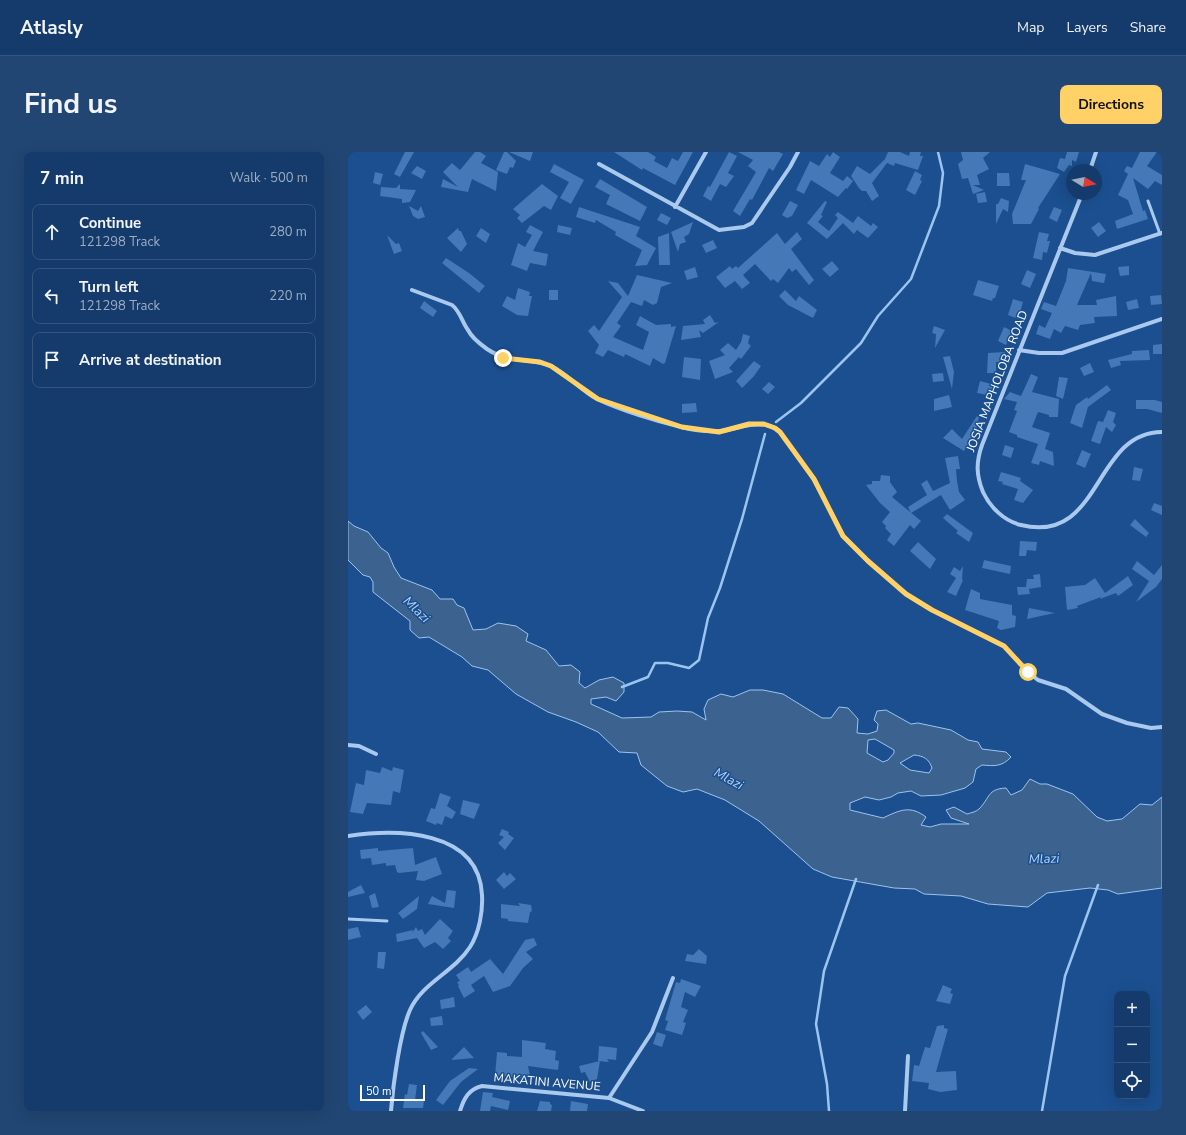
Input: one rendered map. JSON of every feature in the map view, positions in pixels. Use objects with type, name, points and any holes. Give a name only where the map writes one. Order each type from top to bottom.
[{"type":"street","points":[[675,207],[706,152]]},
{"type":"street","points":[[599,164],[719,230],[744,227],[752,223],[790,167],[798,152]]},
{"type":"street","points":[[1092,164],[1096,152]]},
{"type":"street","name":"JOSIA MAPHOLOBA ROAD","points":[[1080,200],[982,445],[977,464],[977,474],[987,501],[1007,520],[1015,524],[1039,528],[1059,524],[1079,509],[1122,449],[1143,434],[1162,432]]},
{"type":"street","points":[[1060,248],[1075,253],[1095,255],[1161,234]]},
{"type":"street","points":[[412,290],[439,298],[452,305],[458,311],[468,331],[474,339],[488,350],[503,358],[540,362],[551,366],[598,399],[668,423],[694,430],[719,432],[749,424],[768,425],[775,428],[785,438],[814,479],[843,536],[868,561],[906,594],[932,610],[1004,646],[1038,680],[1066,689],[1102,714],[1127,723],[1151,728],[1162,727]]},
{"type":"street","points":[[1019,350],[1039,354],[1062,353],[1162,319]]},
{"type":"street","points":[[348,745],[359,746],[376,754]]},
{"type":"street","points":[[348,836],[395,832],[421,835],[444,842],[472,862],[479,874],[482,890],[481,917],[471,945],[461,959],[422,993],[409,1012],[403,1033],[391,1111]]},
{"type":"street","points":[[609,1098],[652,1032],[673,978]]},
{"type":"street","points":[[905,1111],[908,1056]]},
{"type":"street","name":"MAKATINI AVENUE","points":[[460,1111],[465,1098],[470,1092],[482,1086],[609,1098],[643,1111]]},
{"type":"lane","points":[[1148,201],[1161,234]]},
{"type":"lane","points":[[348,919],[387,921]]},
{"type":"water","name":"Mlazi","points":[[348,521],[354,526],[368,532],[381,548],[388,553],[401,578],[432,590],[440,599],[453,599],[457,605],[464,608],[473,630],[486,629],[498,623],[516,626],[528,634],[526,641],[546,650],[559,666],[571,665],[580,672],[579,683],[585,688],[599,680],[613,677],[624,683],[624,692],[616,701],[606,697],[591,699],[591,704],[622,718],[651,717],[659,712],[677,711],[692,712],[706,720],[704,709],[708,700],[721,694],[733,697],[750,690],[763,690],[783,694],[822,718],[831,718],[839,707],[848,708],[858,719],[857,733],[868,734],[877,731],[878,724],[874,720],[877,711],[886,710],[911,724],[918,723],[951,730],[968,740],[978,742],[982,749],[1006,752],[1011,757],[1004,763],[994,766],[982,765],[976,769],[973,782],[965,788],[941,795],[921,796],[911,791],[898,793],[891,797],[879,800],[865,797],[850,803],[850,810],[883,818],[900,811],[915,811],[926,817],[921,825],[930,827],[941,824],[969,824],[951,818],[946,810],[954,807],[967,814],[975,812],[983,805],[995,790],[1006,788],[1011,795],[1022,790],[1030,779],[1040,784],[1047,784],[1073,794],[1097,817],[1107,821],[1122,819],[1140,804],[1152,805],[1162,797],[1162,888],[1118,894],[1108,890],[1090,888],[1047,893],[1028,907],[988,904],[961,896],[924,894],[915,889],[894,888],[832,877],[813,869],[759,821],[725,800],[697,789],[683,792],[667,786],[641,765],[637,753],[619,752],[598,732],[548,712],[516,694],[488,670],[472,666],[462,657],[429,637],[419,638],[410,630],[410,621],[373,592],[373,582],[370,577],[363,575],[348,560]],"holes":[[[875,739],[894,750],[894,753],[888,760],[883,762],[867,753],[868,740]],[[914,755],[921,756],[928,760],[932,768],[929,773],[910,770],[900,763]]]},
{"type":"building","points":[[405,152],[414,152],[400,177],[394,174]]},
{"type":"building","points":[[475,152],[480,152],[486,156],[481,163],[498,172],[496,191],[472,179],[468,192],[441,187],[443,179],[458,187],[443,172],[452,163],[460,170]]},
{"type":"building","points":[[504,152],[507,152],[516,161],[513,168],[510,167],[507,174],[496,170]]},
{"type":"building","points":[[509,152],[533,152],[530,161]]},
{"type":"building","points":[[614,152],[648,152],[656,157],[654,161],[667,168],[672,158],[678,161],[683,152],[693,152],[675,185],[643,168],[642,170]]},
{"type":"building","points":[[729,152],[737,156],[728,173],[734,176],[726,187],[720,184],[711,201],[703,196],[708,186],[710,187]]},
{"type":"building","points":[[738,152],[779,152],[783,154],[773,171],[769,168],[752,200],[750,199],[740,216],[733,211],[756,172],[748,166],[753,160]]},
{"type":"building","points":[[833,152],[840,157],[830,173],[843,181],[847,176],[853,181],[847,189],[846,188],[838,197],[811,180],[804,194],[796,190],[810,161],[819,166],[827,154],[830,157]]},
{"type":"building","points":[[888,152],[900,152],[909,156],[910,152],[921,152],[920,156],[923,156],[918,170],[895,163],[894,166],[887,163],[872,183],[879,196],[872,201],[866,191],[862,191],[859,188],[851,176],[857,166],[870,174],[885,159]]},
{"type":"building","points":[[961,152],[990,152],[983,158],[989,169],[977,175],[980,185],[973,185],[984,190],[973,194],[968,178],[962,179],[958,164],[963,160]]},
{"type":"building","points":[[1067,152],[1079,152],[1076,162],[1072,160],[1072,164],[1066,164],[1066,169],[1064,172],[1057,168],[1060,158],[1065,159]]},
{"type":"building","points":[[1140,152],[1157,152],[1147,166],[1162,175],[1162,185],[1155,181],[1148,189],[1133,178],[1143,211],[1145,210],[1148,219],[1117,229],[1115,221],[1133,214],[1128,200],[1118,195],[1128,174],[1124,171],[1127,166],[1132,168]]},
{"type":"building","points":[[554,164],[584,180],[571,204],[560,198],[569,182],[550,172]]},
{"type":"building","points":[[1025,164],[1060,174],[1038,208],[1039,209],[1031,224],[1013,224],[1012,214],[1026,180],[1021,180]]},
{"type":"building","points":[[417,166],[426,171],[422,179],[411,173]]},
{"type":"building","points":[[915,171],[922,175],[920,180],[922,181],[915,195],[906,190]]},
{"type":"building","points":[[375,172],[383,174],[380,185],[373,183]]},
{"type":"building","points":[[997,173],[1009,173],[1010,186],[997,186]]},
{"type":"building","points":[[600,179],[647,207],[640,221],[606,204],[610,195],[595,187]]},
{"type":"building","points":[[400,184],[400,189],[416,190],[410,202],[402,203],[402,199],[380,196],[381,187],[396,188]]},
{"type":"building","points":[[542,184],[558,196],[551,210],[544,206],[522,223],[517,218],[520,215],[513,209]]},
{"type":"building","points":[[985,192],[987,202],[978,203],[976,194]]},
{"type":"building","points":[[1001,198],[1009,201],[1008,212],[1003,209],[996,224],[996,204],[998,204]]},
{"type":"building","points":[[790,201],[798,205],[792,216],[787,218],[782,215]]},
{"type":"building","points":[[825,201],[827,202],[821,215],[823,216],[818,222],[829,231],[838,218],[835,215],[838,212],[853,223],[858,216],[871,226],[873,223],[878,227],[868,238],[857,230],[854,234],[843,223],[827,239],[807,223]]},
{"type":"building","points":[[409,206],[418,211],[421,206],[425,217],[418,219],[413,216]]},
{"type":"building","points":[[579,207],[640,227],[636,236],[656,248],[647,265],[635,266],[642,250],[615,235],[616,232],[596,220],[595,223],[576,217]]},
{"type":"building","points":[[1054,207],[1062,210],[1057,222],[1049,218]]},
{"type":"building","points":[[661,213],[671,218],[667,225],[657,220]]},
{"type":"building","points":[[693,222],[689,234],[684,237],[686,242],[680,244],[678,252],[671,232]]},
{"type":"building","points":[[1099,222],[1106,231],[1098,237],[1091,228]]},
{"type":"building","points":[[530,225],[543,232],[533,251],[548,254],[546,266],[530,263],[527,271],[511,265],[518,243],[525,247],[532,235],[526,232]]},
{"type":"building","points":[[558,225],[572,228],[570,235],[557,232]]},
{"type":"building","points":[[458,228],[467,244],[461,252],[447,238]]},
{"type":"building","points":[[481,228],[490,234],[486,243],[476,236]]},
{"type":"building","points":[[797,232],[802,239],[791,249],[814,280],[809,285],[796,269],[792,272],[789,268],[778,283],[773,279],[771,281],[755,264],[743,275],[750,283],[742,289],[735,281],[725,288],[716,277],[730,266],[732,269],[736,266],[738,268],[777,233],[785,244]]},
{"type":"building","points":[[1039,232],[1049,234],[1047,241],[1050,241],[1047,253],[1043,252],[1042,260],[1033,258]]},
{"type":"building","points":[[669,233],[670,265],[659,265],[658,237]]},
{"type":"building","points":[[387,235],[396,244],[399,243],[402,251],[394,254]]},
{"type":"building","points":[[713,240],[717,248],[706,253],[702,245]]},
{"type":"building","points":[[446,258],[469,273],[485,286],[479,293],[442,263]]},
{"type":"building","points":[[832,261],[839,269],[830,277],[822,269]]},
{"type":"building","points":[[1129,266],[1129,275],[1120,276],[1118,267]]},
{"type":"building","points":[[695,267],[698,277],[687,280],[684,271]]},
{"type":"building","points":[[1068,268],[1106,274],[1104,283],[1092,281],[1091,273],[1077,305],[1097,305],[1096,300],[1116,296],[1117,316],[1094,317],[1095,323],[1080,325],[1078,330],[1065,326],[1061,333],[1054,329],[1050,339],[1036,334],[1039,325],[1045,328],[1052,313],[1041,309],[1044,302],[1056,306],[1066,281]]},
{"type":"building","points":[[1027,270],[1036,274],[1030,288],[1021,284]]},
{"type":"building","points":[[637,275],[672,283],[661,287],[657,303],[653,305],[644,300],[642,306],[631,302],[617,323],[621,326],[613,337],[643,350],[649,332],[636,325],[640,316],[656,325],[671,324],[671,327],[676,326],[665,363],[663,364],[653,358],[650,366],[625,354],[624,357],[608,350],[603,357],[595,353],[599,345],[588,331],[594,325],[599,331],[622,297],[608,281],[618,283],[628,296]]},
{"type":"building","points":[[978,280],[999,286],[995,298],[993,298],[992,301],[973,295]]},
{"type":"building","points":[[518,288],[530,292],[529,296],[532,296],[528,316],[517,315],[502,306],[507,296],[515,300]]},
{"type":"building","points":[[549,290],[558,290],[558,300],[549,300]]},
{"type":"building","points":[[785,290],[796,301],[799,296],[817,310],[813,318],[788,305],[779,296]]},
{"type":"building","points":[[1161,295],[1162,304],[1151,305],[1150,296]]},
{"type":"building","points":[[1013,299],[1023,302],[1018,319],[1008,315]]},
{"type":"building","points":[[1137,299],[1139,308],[1128,310],[1126,302]]},
{"type":"building","points":[[424,301],[437,311],[433,317],[420,308]]},
{"type":"building","points":[[710,315],[715,323],[719,322],[703,333],[699,330],[701,337],[681,340],[683,326],[705,324],[703,320]]},
{"type":"building","points":[[934,326],[945,330],[935,348],[936,334],[932,333]]},
{"type":"building","points":[[1004,327],[1012,331],[1006,345],[998,341]]},
{"type":"building","points":[[743,334],[750,336],[748,343],[751,346],[741,359],[739,357],[729,368],[733,372],[715,379],[709,361],[725,355],[720,350],[728,343],[736,350],[741,342]]},
{"type":"building","points":[[1162,344],[1162,354],[1153,354],[1153,345]]},
{"type":"building","points":[[1149,350],[1150,360],[1120,361],[1121,365],[1111,368],[1108,360],[1132,354],[1132,351]]},
{"type":"building","points":[[1005,352],[1003,363],[996,362],[996,373],[987,373],[988,353]]},
{"type":"building","points":[[950,356],[954,372],[952,389],[943,357]]},
{"type":"building","points":[[684,357],[701,359],[700,380],[682,377]]},
{"type":"building","points":[[754,361],[761,366],[754,376],[742,388],[736,381]]},
{"type":"building","points":[[1090,363],[1094,372],[1084,376],[1080,368]]},
{"type":"building","points":[[943,373],[944,381],[933,382],[932,374]]},
{"type":"building","points":[[1031,374],[1038,377],[1032,392],[1059,399],[1058,417],[1049,417],[1049,415],[1038,412],[1032,427],[1050,433],[1045,449],[1053,452],[1054,466],[1040,461],[1039,465],[1031,463],[1038,444],[1017,437],[1017,435],[1009,432],[1017,411],[1014,410],[1017,402],[1004,399],[1010,392],[1021,396]]},
{"type":"building","points":[[1059,377],[1068,378],[1063,399],[1056,396]]},
{"type":"building","points":[[980,381],[995,385],[992,396],[977,393]]},
{"type":"building","points":[[769,382],[775,387],[768,394],[762,389]]},
{"type":"building","points":[[1107,385],[1111,390],[1088,407],[1082,428],[1070,423],[1076,405],[1087,397],[1088,399]]},
{"type":"building","points":[[949,395],[952,407],[934,411],[934,399]]},
{"type":"building","points":[[1136,400],[1155,400],[1162,402],[1162,413],[1147,409],[1136,409]]},
{"type":"building","points":[[696,403],[697,412],[682,413],[682,404]]},
{"type":"building","points":[[1108,410],[1116,413],[1113,422],[1116,425],[1112,432],[1106,427],[1100,444],[1091,441],[1098,421],[1103,422]]},
{"type":"building","points":[[977,416],[979,417],[975,434],[964,451],[943,438],[952,429],[962,439]]},
{"type":"building","points":[[1005,445],[1014,448],[1011,458],[1002,455]]},
{"type":"building","points":[[1082,450],[1091,454],[1085,468],[1076,464]]},
{"type":"building","points":[[958,456],[960,469],[956,469],[957,481],[959,492],[965,500],[950,510],[941,495],[911,513],[908,507],[927,495],[921,484],[927,480],[933,491],[950,483],[945,458]]},
{"type":"building","points":[[1134,467],[1143,469],[1140,481],[1132,480]]},
{"type":"building","points":[[1001,472],[1021,478],[1020,481],[1033,490],[1023,503],[1014,500],[1018,489],[1002,484],[1003,482],[998,481]]},
{"type":"building","points":[[881,475],[890,476],[890,482],[897,492],[892,497],[921,521],[914,529],[910,525],[894,546],[887,540],[891,534],[882,522],[890,512],[880,503],[866,485],[872,484],[872,481],[880,481]]},
{"type":"building","points":[[1154,503],[1162,506],[1162,515],[1151,510]]},
{"type":"building","points":[[947,514],[973,533],[969,542],[956,533],[958,531],[943,518]]},
{"type":"building","points":[[1135,519],[1149,533],[1146,537],[1130,525]]},
{"type":"building","points":[[1020,541],[1037,542],[1036,551],[1027,550],[1026,556],[1019,556]]},
{"type":"building","points":[[918,542],[936,559],[930,569],[910,551]]},
{"type":"building","points":[[984,560],[1011,566],[1010,574],[982,568]]},
{"type":"building","points":[[1137,561],[1154,575],[1162,565],[1162,579],[1156,587],[1136,602],[1149,581],[1132,569]]},
{"type":"building","points":[[963,566],[963,580],[956,596],[947,592],[956,578],[950,574],[954,567],[960,571]]},
{"type":"building","points":[[1040,574],[1041,587],[1029,589],[1030,594],[1018,595],[1017,587],[1026,587],[1027,579],[1034,579],[1033,575]]},
{"type":"building","points":[[1128,576],[1133,585],[1118,596],[1116,593],[1100,599],[1101,597],[1077,606],[1078,608],[1067,610],[1065,587],[1085,585],[1095,578],[1105,593]]},
{"type":"building","points":[[971,589],[980,593],[980,599],[1012,605],[1012,615],[1016,616],[1015,627],[1001,630],[997,628],[999,621],[965,610]]},
{"type":"building","points":[[1029,608],[1055,613],[1027,619]]},
{"type":"building","points":[[382,767],[392,771],[393,767],[404,770],[400,793],[393,791],[391,805],[367,803],[363,814],[350,812],[356,783],[364,785],[366,770],[380,773]]},
{"type":"building","points":[[440,793],[451,797],[447,806],[456,812],[452,819],[445,816],[442,825],[437,823],[436,825],[426,821],[431,808],[435,809]]},
{"type":"building","points":[[463,800],[480,804],[474,819],[460,814]]},
{"type":"building","points":[[502,829],[509,832],[508,834],[514,838],[505,850],[498,843],[504,837],[499,835]]},
{"type":"building","points":[[378,848],[378,851],[413,848],[415,865],[436,857],[442,874],[424,881],[416,880],[418,871],[399,873],[397,872],[395,865],[386,866],[386,863],[372,865],[371,858],[361,859],[360,850]]},
{"type":"building","points":[[504,872],[507,876],[510,873],[516,879],[504,889],[496,880]]},
{"type":"building","points":[[361,885],[365,893],[348,897],[348,892]]},
{"type":"building","points":[[447,890],[456,891],[454,908],[428,904],[432,896],[445,903]]},
{"type":"building","points":[[375,893],[379,907],[372,908],[369,896]]},
{"type":"building","points":[[419,896],[417,909],[403,919],[398,913]]},
{"type":"building","points":[[518,903],[531,905],[532,911],[530,912],[528,923],[508,921],[508,919],[501,918],[501,904],[520,906]]},
{"type":"building","points":[[440,919],[453,931],[448,938],[451,941],[443,949],[435,942],[424,948],[417,938],[397,942],[396,934],[413,930],[412,933],[416,927],[418,931],[422,929],[425,935]]},
{"type":"building","points":[[358,927],[361,937],[348,940],[348,929]]},
{"type":"building","points":[[534,938],[537,945],[526,952],[533,959],[523,968],[510,986],[493,992],[484,976],[471,985],[475,991],[464,998],[457,982],[460,981],[456,975],[468,967],[471,972],[490,959],[503,974],[525,940]]},
{"type":"building","points":[[699,949],[707,956],[706,964],[685,961],[687,954],[693,955]]},
{"type":"building","points":[[378,952],[386,952],[384,969],[377,968]]},
{"type":"building","points":[[681,979],[701,986],[695,997],[685,992],[681,1007],[688,1010],[683,1022],[686,1023],[682,1035],[665,1030],[668,1021],[665,1020],[676,982],[680,983]]},
{"type":"building","points":[[943,985],[952,989],[950,993],[953,994],[950,1004],[936,1001]]},
{"type":"building","points":[[454,997],[455,1007],[441,1009],[440,1000]]},
{"type":"building","points":[[366,1005],[372,1012],[363,1020],[357,1012]]},
{"type":"building","points":[[442,1016],[443,1025],[431,1026],[430,1018]]},
{"type":"building","points":[[944,1025],[944,1028],[948,1029],[936,1072],[956,1071],[957,1090],[940,1092],[928,1089],[929,1083],[912,1081],[914,1065],[919,1066],[925,1047],[930,1048],[937,1026]]},
{"type":"building","points":[[423,1031],[438,1047],[431,1050],[421,1033]]},
{"type":"building","points":[[657,1032],[666,1035],[662,1047],[653,1044]]},
{"type":"building","points":[[522,1040],[546,1043],[545,1049],[556,1051],[555,1060],[559,1061],[558,1070],[528,1066],[530,1076],[516,1079],[515,1077],[495,1076],[497,1052],[507,1053],[507,1056],[522,1057]]},
{"type":"building","points":[[599,1046],[617,1048],[616,1060],[607,1059],[609,1062],[598,1061]]},
{"type":"building","points":[[464,1047],[474,1058],[451,1060]]},
{"type":"building","points":[[600,1061],[597,1079],[590,1082],[585,1072],[581,1073],[579,1066]]},
{"type":"building","points":[[469,1068],[478,1069],[461,1082],[443,1105],[436,1100],[450,1081]]},
{"type":"building","points":[[409,1084],[417,1085],[415,1100],[424,1101],[423,1108],[403,1108],[405,1094],[407,1095]]},
{"type":"building","points":[[483,1092],[493,1093],[492,1097],[510,1101],[508,1110],[491,1106],[490,1111],[480,1111]]},
{"type":"building","points":[[540,1101],[550,1102],[552,1105],[551,1111],[537,1111]]},
{"type":"building","points":[[571,1101],[588,1104],[587,1111],[570,1111]]},
{"type":"waterway","points":[[776,422],[801,403],[861,343],[878,316],[911,279],[939,206],[943,173],[938,152]]},
{"type":"waterway","points":[[622,687],[648,677],[655,663],[668,663],[689,668],[699,660],[708,618],[720,588],[742,519],[765,434]]},
{"type":"waterway","points":[[829,1111],[827,1084],[816,1024],[824,971],[856,879]]},
{"type":"waterway","points":[[1042,1111],[1065,976],[1098,885]]},
{"type":"route","points":[[503,358],[516,361],[540,362],[551,366],[564,374],[584,391],[598,399],[682,427],[719,432],[749,424],[764,424],[775,428],[780,432],[814,479],[843,536],[868,561],[906,594],[932,610],[1004,646],[1028,672]]}]
